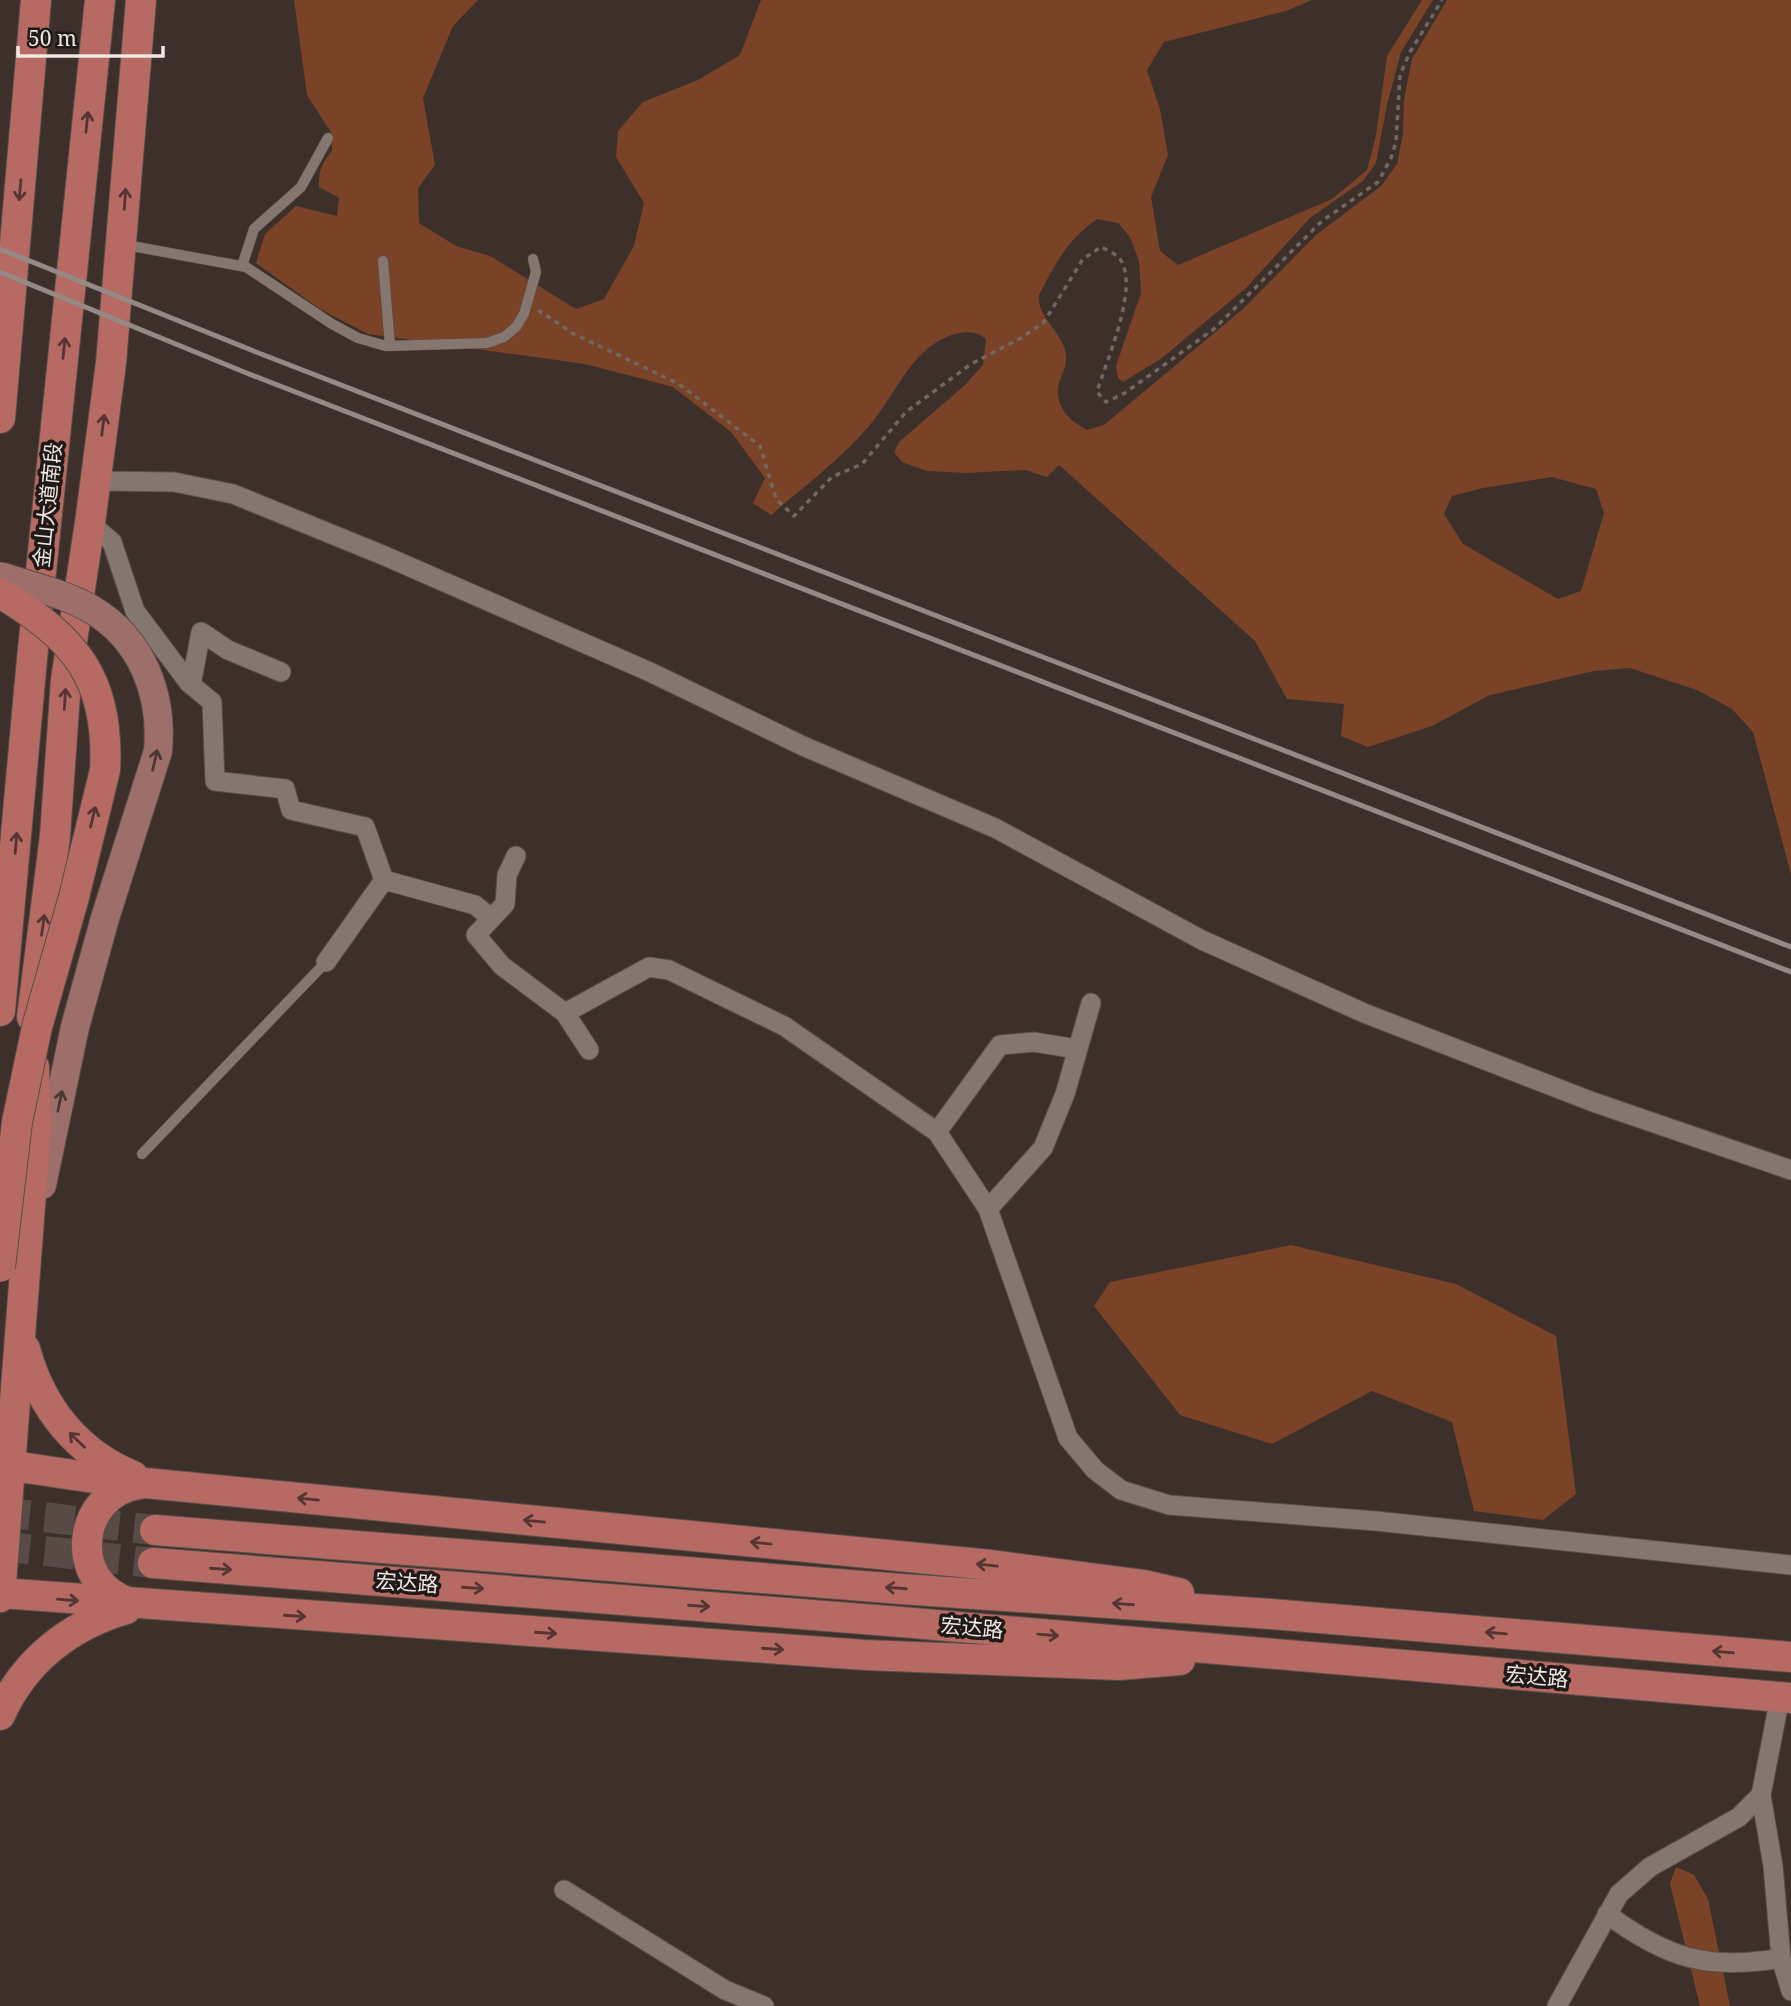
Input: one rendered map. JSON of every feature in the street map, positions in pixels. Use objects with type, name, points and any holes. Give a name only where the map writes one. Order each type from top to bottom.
[{"type":"main road","points":[[0,418],[36,0]]},
{"type":"main road","points":[[14,1265],[36,1128],[32,1008],[55,836],[66,680],[111,363],[141,0]]},
{"type":"main road","name":"金山大道南段","points":[[2,998],[32,659],[100,1]]},
{"type":"main road","points":[[0,593],[44,620],[78,658],[93,685],[100,705],[106,748],[105,770],[74,897],[37,1027],[17,1122],[14,1265],[27,1357],[46,1404],[64,1428],[102,1461],[119,1471],[153,1484]]},
{"type":"main road","points":[[22,1327],[5,1465],[0,1595],[865,1656],[1119,1665],[1265,1654]]},
{"type":"main road","points":[[5,1465],[153,1484],[991,1565],[1144,1585],[1271,1614]]},
{"type":"main road","points":[[138,1605],[114,1595],[96,1577],[87,1553],[87,1540],[94,1514],[112,1495],[136,1484],[153,1484]]},
{"type":"main road","name":"宏达路","points":[[155,1530],[901,1589],[1271,1614],[1791,1657]]},
{"type":"main road","name":"宏达路","points":[[153,1563],[887,1621],[1785,1698]]},
{"type":"main road","points":[[0,1715],[27,1671],[59,1640],[99,1618],[138,1605]]},
{"type":"street","points":[[96,481],[174,482],[233,494],[284,514],[650,672],[803,746],[995,828],[1202,940],[1364,1013],[1593,1101],[1791,1170]]},
{"type":"street","points":[[90,523],[112,542],[135,611],[191,685],[212,702],[215,781],[285,789],[291,810],[365,827],[384,880]]},
{"type":"street","points":[[0,576],[75,601],[118,630],[140,658],[155,694],[160,732],[158,751],[105,918],[75,1027],[14,1265]]},
{"type":"street","points":[[191,685],[201,632],[228,650],[281,672]]},
{"type":"street","points":[[516,856],[507,876],[505,904],[476,935],[502,966],[565,1013],[589,1050]]},
{"type":"street","points":[[384,880],[475,905],[491,918]]},
{"type":"street","points":[[326,962],[384,880]]},
{"type":"street","points":[[565,1013],[649,967],[668,970],[785,1026],[937,1132],[988,1209],[1068,1438],[1094,1470],[1121,1490],[1168,1505],[1376,1521],[1791,1565]]},
{"type":"street","points":[[988,1209],[1043,1148],[1065,1094],[1091,1003]]},
{"type":"street","points":[[937,1132],[1000,1045],[1034,1042],[1077,1049]]},
{"type":"street","points":[[1785,1698],[1761,1795],[1773,1866],[1781,1958],[1791,1991]]},
{"type":"street","points":[[1557,2006],[1619,1894],[1650,1867],[1739,1817],[1761,1795]]},
{"type":"street","points":[[564,1890],[725,1990],[764,2006]]},
{"type":"street","points":[[1607,1914],[1638,1937],[1678,1956],[1746,1964],[1781,1958]]},
{"type":"lane","points":[[242,266],[254,229],[301,187],[328,138]]},
{"type":"lane","points":[[122,244],[242,266],[358,338],[390,346],[487,343],[504,337],[516,327],[528,303],[536,272],[533,259]]},
{"type":"lane","points":[[383,261],[390,346]]},
{"type":"lane","points":[[142,1154],[326,962]]},
{"type":"path","points":[[528,303],[574,334],[679,384],[760,446],[776,499],[794,516],[832,477],[862,464],[906,412],[971,364],[1021,338],[1044,321],[1083,259],[1101,247],[1118,257],[1124,267],[1127,290],[1122,318],[1097,392],[1106,402],[1125,393],[1213,329],[1322,221],[1378,182],[1396,142],[1400,75],[1410,52],[1441,0]]},
{"type":"shaded area","points":[[294,0],[478,0],[453,26],[423,98],[435,165],[418,188],[419,223],[456,246],[490,256],[576,309],[604,299],[634,246],[644,203],[616,157],[618,131],[643,102],[698,80],[740,55],[761,0],[1312,0],[1286,11],[1164,42],[1147,70],[1160,109],[1168,155],[1151,197],[1160,251],[1178,265],[1332,199],[1367,170],[1376,135],[1387,56],[1422,0],[1433,0],[1401,52],[1376,163],[1363,181],[1310,218],[1246,288],[1162,358],[1123,382],[1118,378],[1116,366],[1141,293],[1139,261],[1130,237],[1118,223],[1097,219],[1070,244],[1039,295],[1039,303],[1061,339],[1066,355],[1058,389],[1060,403],[1068,416],[1087,430],[1104,425],[1243,309],[1316,235],[1381,186],[1397,164],[1403,134],[1404,99],[1412,59],[1447,0],[1791,0],[1791,874],[1753,732],[1732,709],[1697,690],[1630,668],[1594,671],[1490,695],[1432,726],[1368,747],[1341,736],[1344,704],[1287,699],[1255,641],[1059,465],[1047,477],[1025,470],[967,473],[927,471],[902,462],[894,452],[899,442],[965,385],[983,365],[986,339],[975,333],[955,334],[927,349],[859,437],[771,515],[753,503],[765,478],[731,432],[673,387],[585,364],[368,334],[320,309],[256,263],[265,234],[296,206],[337,216],[339,198],[319,187],[321,168],[332,151],[332,134],[307,95]],"holes":[[[1552,477],[1596,489],[1604,513],[1581,591],[1558,599],[1463,544],[1444,514],[1452,496],[1483,488]]]},
{"type":"shaded area","points":[[1291,1245],[1456,1284],[1556,1336],[1576,1494],[1543,1520],[1474,1511],[1452,1422],[1372,1391],[1272,1444],[1180,1415],[1094,1306],[1110,1282]]},
{"type":"shaded area","points":[[1676,1867],[1694,1875],[1708,1899],[1730,2006],[1700,2006],[1670,1884]]},
{"type":"tunnel","points":[[0,1512],[155,1530]]},
{"type":"tunnel","points":[[0,1546],[153,1563]]},
{"type":"railway","points":[[0,249],[256,352],[1791,947]]},
{"type":"railway","points":[[0,272],[249,374],[1791,972]]}]
